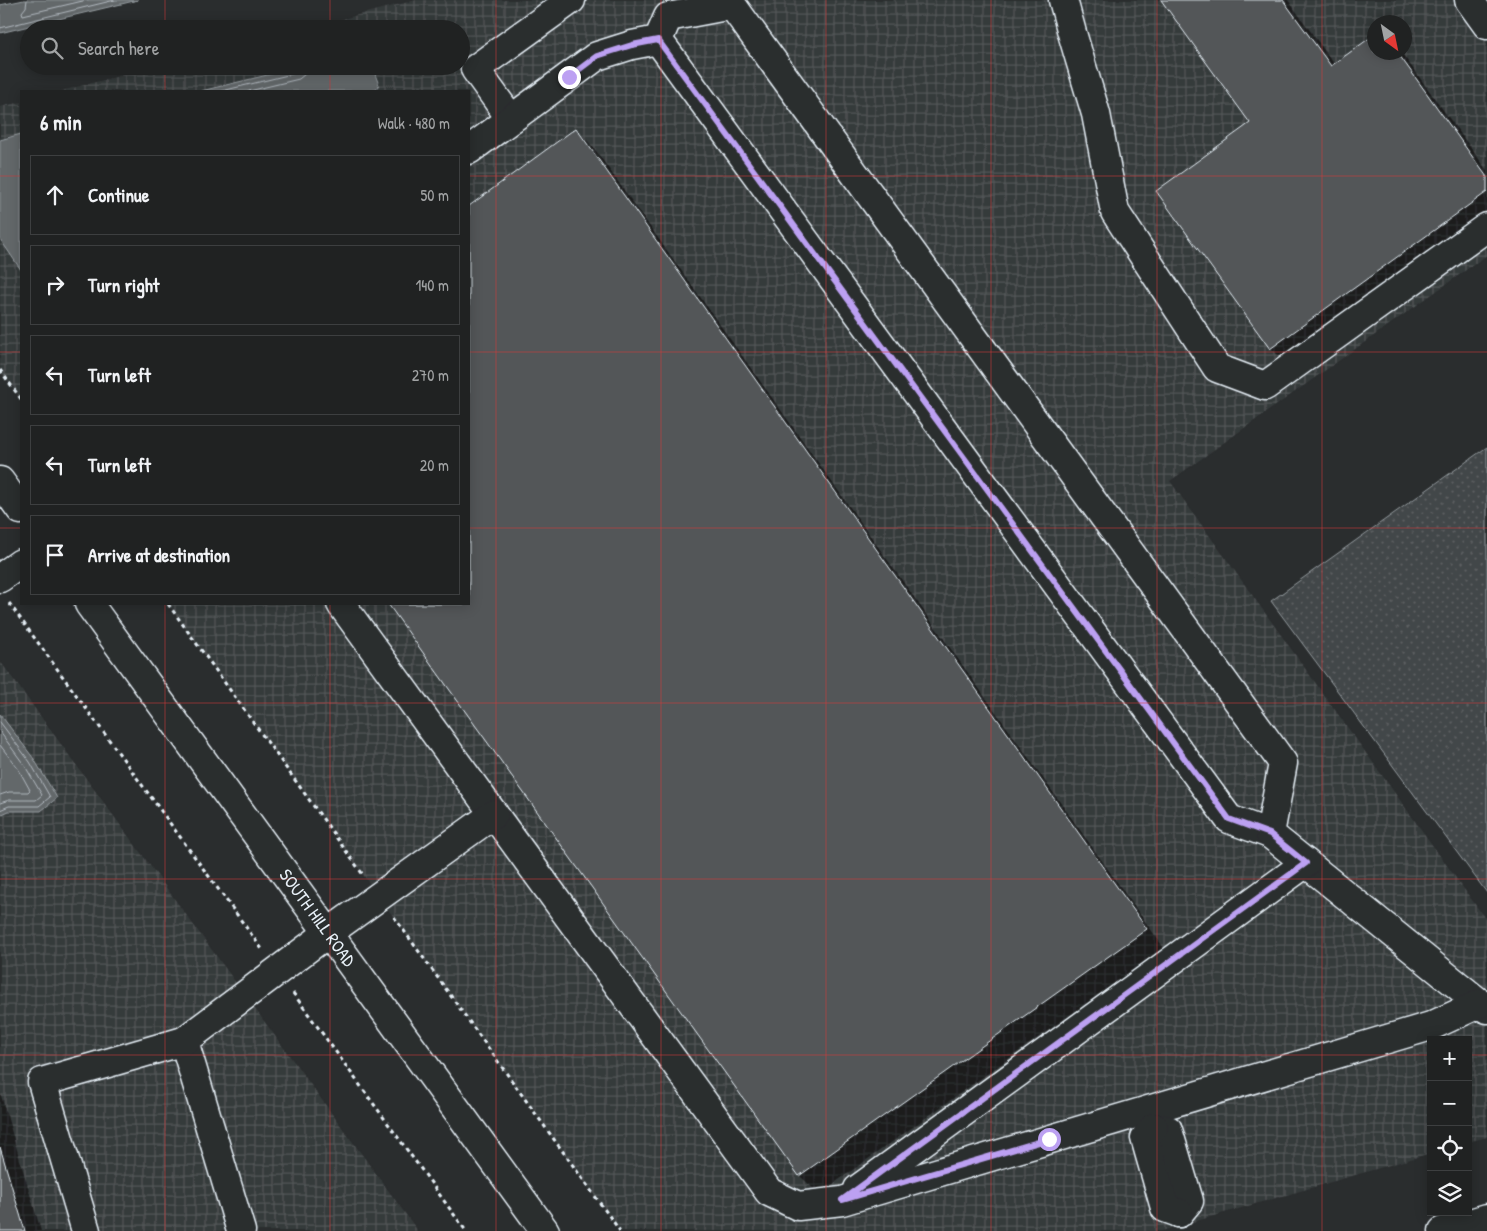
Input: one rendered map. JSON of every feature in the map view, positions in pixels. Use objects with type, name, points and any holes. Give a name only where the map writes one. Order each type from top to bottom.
[{"type":"street","points":[[512,119],[476,69],[571,0]]},
{"type":"street","points":[[1063,0],[1096,114],[1115,212],[1217,368],[1266,386],[1487,227]]},
{"type":"street","points":[[1469,0],[1487,25]]},
{"type":"street","points":[[470,149],[597,56],[632,45],[661,19],[732,5],[1283,763],[1270,834]]},
{"type":"street","points":[[661,19],[1229,819],[1270,834],[1484,1006]]},
{"type":"street","points":[[9,482],[20,508]]},
{"type":"street","points":[[3,588],[20,564]]},
{"type":"street","name":"SOUTH HILL ROAD","points":[[90,605],[545,1231]]},
{"type":"street","points":[[342,605],[769,1192],[798,1206],[842,1200],[1152,1118],[1431,1026],[1484,1006]]},
{"type":"street","points":[[86,1231],[42,1082],[184,1041],[328,933],[494,814]]},
{"type":"street","points":[[842,1200],[1306,863]]},
{"type":"street","points":[[184,1041],[241,1231]]},
{"type":"street","points":[[1152,1118],[1145,1138],[1165,1208],[1182,1222]]},
{"type":"street","points":[[1443,1231],[1487,1218]]},
{"type":"path","points":[[0,370],[20,398]]},
{"type":"path","points":[[3,588],[466,1231]]},
{"type":"shaded area","points":[[416,0],[1487,0],[1487,255],[1170,481],[1487,921],[1487,1137],[1472,1141],[1472,1036],[1427,1036],[1427,1154],[1162,1231],[620,1231],[169,605],[470,605],[470,90],[65,90],[123,75],[470,75],[470,20],[339,20]]},
{"type":"shaded area","points":[[20,102],[20,398],[0,370],[0,107]]},
{"type":"shaded area","points":[[1487,447],[1487,893],[1271,601]]},
{"type":"shaded area","points":[[0,661],[418,1231],[0,1231]]},
{"type":"water","points":[[24,0],[138,0],[54,20],[20,20],[20,28],[0,33],[0,5]]},
{"type":"water","points":[[268,75],[375,75],[379,85],[375,90],[205,90]]},
{"type":"water","points":[[20,134],[20,269],[0,239],[0,140]]},
{"type":"water","points":[[0,714],[34,759],[57,798],[41,811],[9,811],[0,815]]},
{"type":"building","points":[[1161,0],[1283,0],[1331,66],[1367,40],[1367,60],[1403,60],[1487,177],[1487,192],[1270,349],[1156,191],[1250,123]]},
{"type":"building","points":[[576,128],[1147,929],[799,1176],[389,605],[470,605],[470,205]]},
{"type":"building","points":[[0,1147],[25,1231],[0,1231]]},
{"type":"route","points":[[569,77],[597,56],[632,45],[658,40],[1229,819],[1270,834],[1306,863],[842,1200],[1049,1139]]}]
